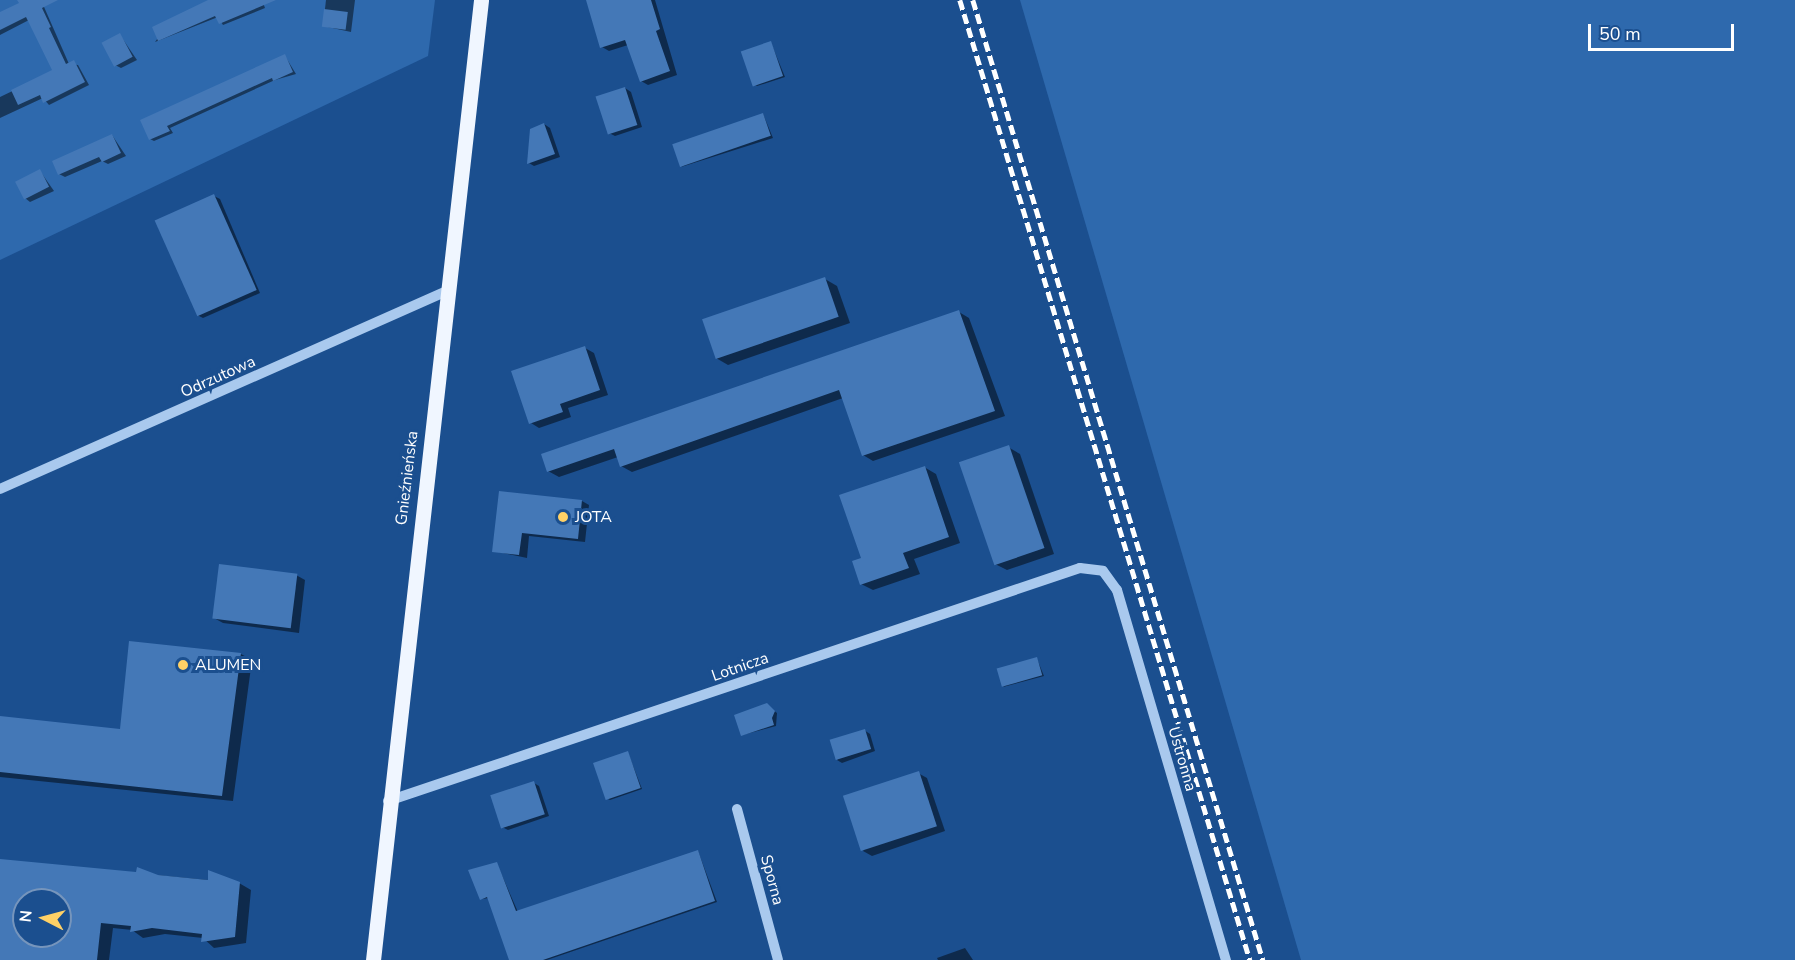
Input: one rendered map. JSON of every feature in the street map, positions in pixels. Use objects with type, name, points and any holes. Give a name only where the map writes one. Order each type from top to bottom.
[{"type":"main road","name":"Gnieźnieńska","points":[[373,960],[388,801],[481,0]]},
{"type":"street","name":"Odrzutowa","points":[[0,489],[447,291]]},
{"type":"street","name":"Lotnicza","points":[[388,801],[1080,568],[1103,571]]},
{"type":"street","name":"Ustronna","points":[[1103,571],[1117,590],[1226,960]]},
{"type":"street","name":"Sporna","points":[[737,808],[778,960]]},
{"type":"shaded area","points":[[0,0],[435,0],[428,56],[0,260]]},
{"type":"shaded area","points":[[1020,0],[1795,0],[1795,960],[1301,960]]},
{"type":"building","points":[[17,0],[58,0],[42,8],[66,64],[74,60],[85,82],[43,103],[40,95],[18,105],[11,90],[52,70],[26,17],[0,30],[0,12],[19,3]]},
{"type":"building","points":[[208,0],[276,0],[219,24],[215,16],[158,41],[152,27]]},
{"type":"building","points":[[586,0],[651,0],[660,29],[656,31],[670,71],[640,82],[625,40],[600,48]]},
{"type":"building","points":[[324,9],[348,12],[346,30],[322,27]]},
{"type":"building","points":[[120,33],[133,57],[114,67],[101,43]]},
{"type":"building","points":[[771,41],[783,76],[753,86],[741,51]]},
{"type":"building","points":[[285,54],[293,72],[273,81],[272,78],[167,126],[170,131],[149,140],[140,120]]},
{"type":"building","points":[[625,87],[637,125],[608,135],[596,97]]},
{"type":"building","points":[[763,113],[771,136],[680,167],[672,144]]},
{"type":"building","points":[[544,123],[555,154],[527,164],[530,129]]},
{"type":"building","points":[[112,134],[121,153],[102,162],[99,157],[58,175],[52,161]]},
{"type":"building","points":[[40,169],[49,187],[24,200],[15,182]]},
{"type":"building","points":[[214,194],[257,290],[197,316],[155,220]]},
{"type":"building","points":[[825,277],[839,317],[716,359],[702,319]]},
{"type":"building","points":[[959,310],[995,411],[862,456],[839,390],[620,467],[614,449],[547,472],[541,454]]},
{"type":"building","points":[[585,346],[600,390],[560,404],[563,412],[529,424],[511,371]]},
{"type":"building","points":[[1009,445],[1044,548],[994,565],[959,462]]},
{"type":"building","points":[[925,466],[949,537],[903,553],[909,568],[860,585],[852,561],[861,558],[839,495]]},
{"type":"building","points":[[499,491],[582,500],[578,539],[522,533],[519,555],[492,552]]},
{"type":"building","points":[[219,564],[297,574],[291,628],[212,619]]},
{"type":"building","points":[[129,641],[241,653],[222,796],[0,772],[0,716],[120,729]]},
{"type":"building","points":[[1037,657],[1042,675],[1002,687],[997,669]]},
{"type":"building","points":[[767,703],[775,711],[772,718],[774,725],[741,736],[734,715]]},
{"type":"building","points":[[865,729],[871,749],[836,760],[830,740]]},
{"type":"building","points":[[628,751],[641,788],[606,800],[593,763]]},
{"type":"building","points":[[919,771],[937,826],[861,851],[843,796]]},
{"type":"building","points":[[534,781],[545,814],[501,829],[490,795]]},
{"type":"building","points":[[698,850],[715,901],[543,960],[509,960],[487,897],[480,900],[468,870],[497,862],[516,911]]},
{"type":"building","points":[[0,859],[136,872],[137,867],[158,875],[208,880],[208,870],[240,882],[235,937],[201,942],[202,934],[152,928],[130,932],[131,926],[101,923],[97,960],[0,960]]},
{"type":"railway","points":[[960,0],[1250,960]]},
{"type":"railway","points":[[973,0],[1263,960]]},
{"type":"place","name":"JOTA","points":[[563,517]]},
{"type":"place","name":"ALUMEN","points":[[183,665]]}]
